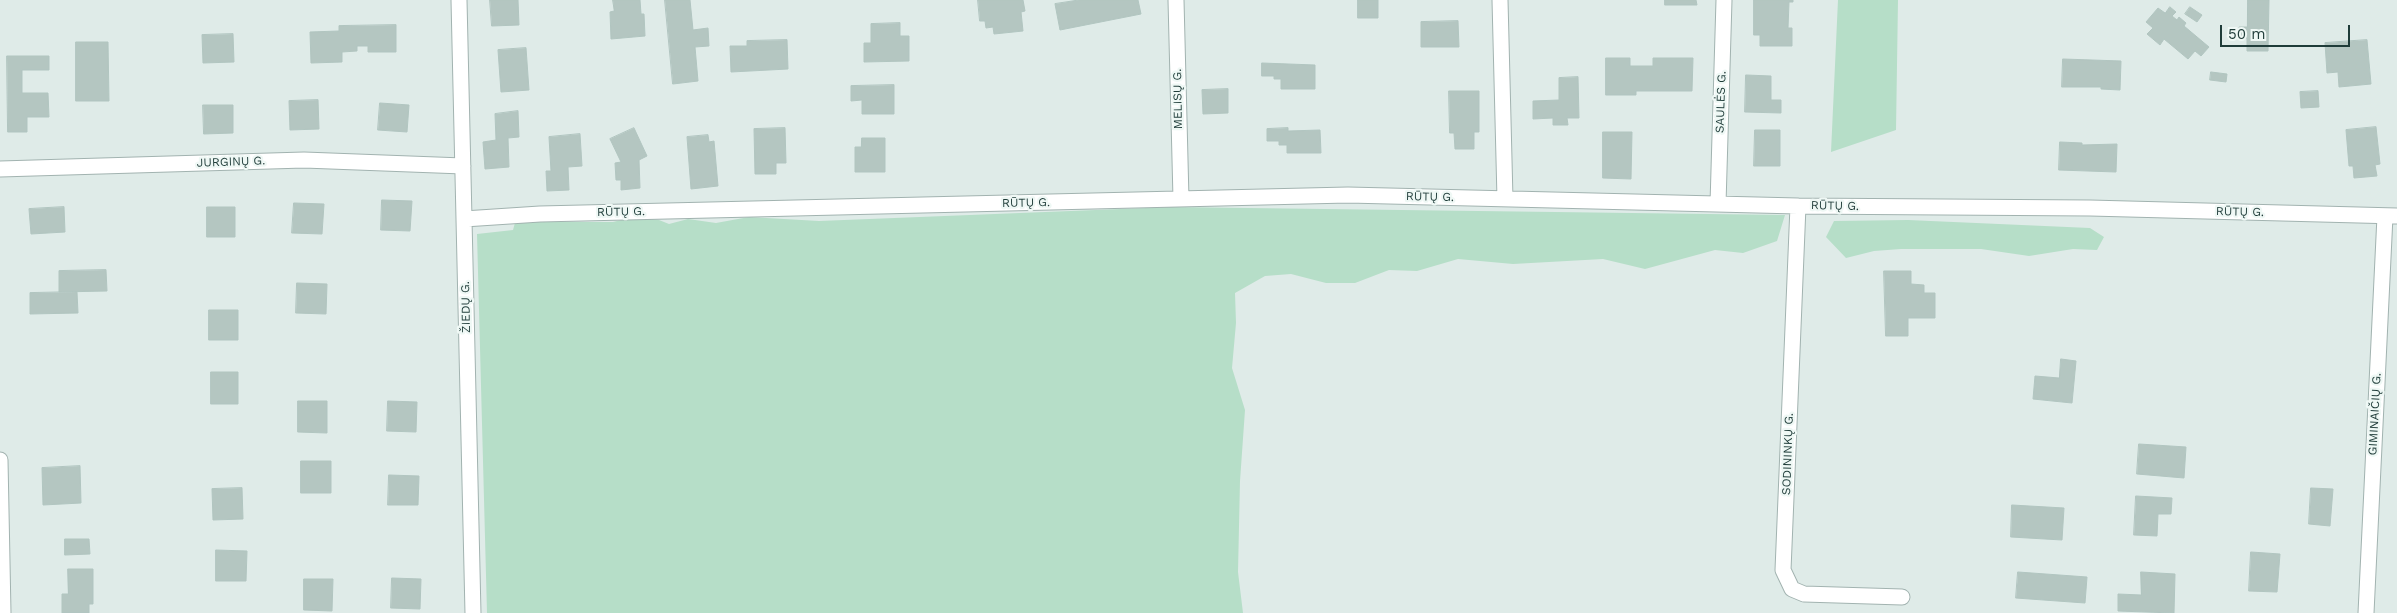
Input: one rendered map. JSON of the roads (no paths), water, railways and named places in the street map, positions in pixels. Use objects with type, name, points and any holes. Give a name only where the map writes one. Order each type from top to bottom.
[{"type":"street","name":"ŽIEDŲ G.","points":[[459,0],[473,613]]},
{"type":"street","name":"MELISŲ G.","points":[[1176,0],[1181,199]]},
{"type":"street","points":[[1500,0],[1505,199]]},
{"type":"street","name":"SAULĖS G.","points":[[1718,204],[1724,0]]},
{"type":"street","name":"JURGINŲ G.","points":[[0,169],[304,160],[463,166]]},
{"type":"street","name":"RŪTŲ G.","points":[[464,219],[559,213],[1348,195],[1798,206],[2090,208],[2391,216]]},
{"type":"street","name":"SODININKŲ G.","points":[[1798,206],[1783,570],[1792,589],[1804,594],[1902,597]]},
{"type":"street","name":"GIMINAIČIŲ G.","points":[[2366,613],[2391,216]]},
{"type":"street","points":[[0,460],[3,613]]}]
